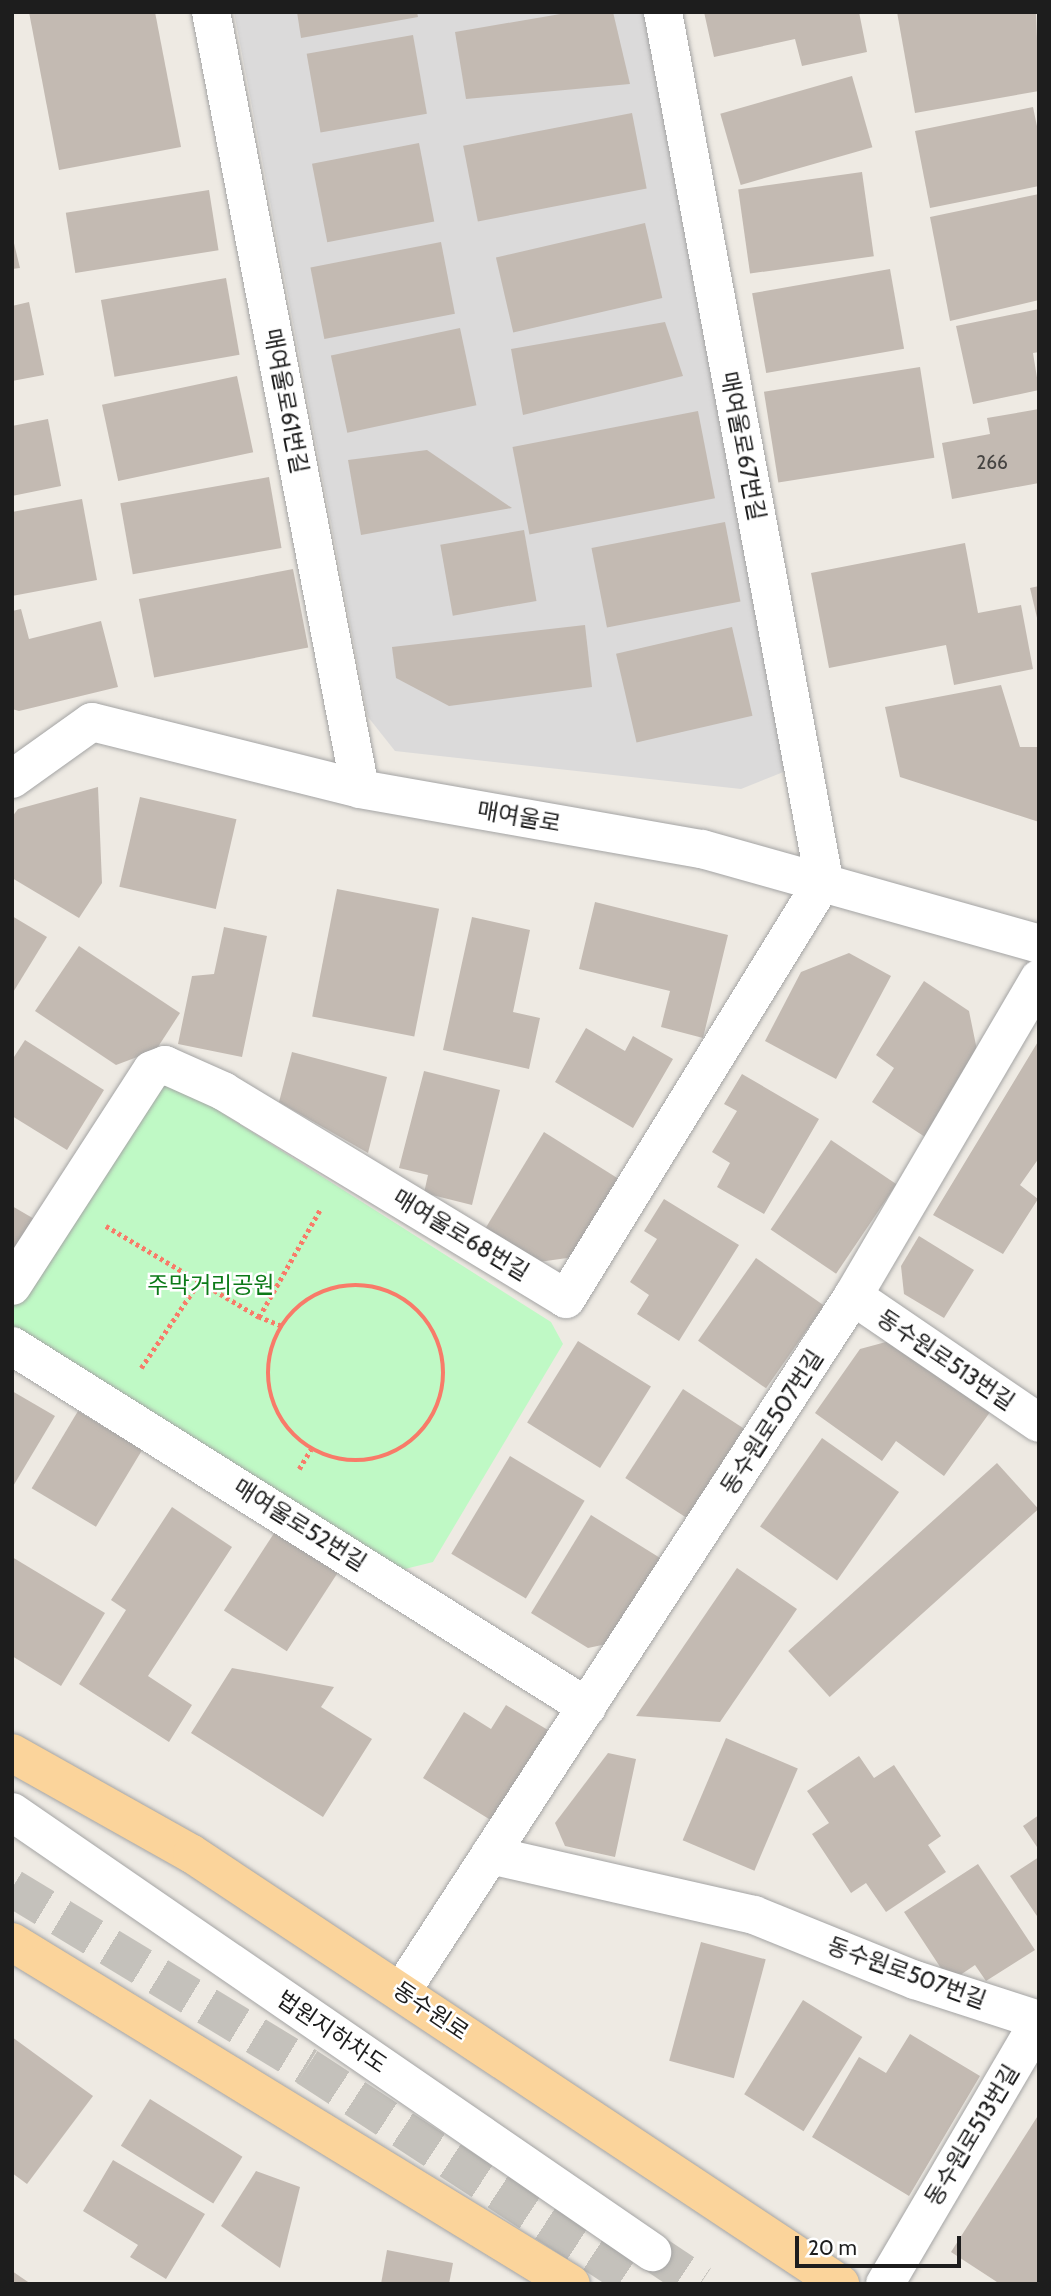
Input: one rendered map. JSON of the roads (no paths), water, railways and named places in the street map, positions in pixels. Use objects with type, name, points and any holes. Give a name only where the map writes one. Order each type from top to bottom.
[{"type":"main road","name":"동수원로","points":[[12,1753],[192,1854],[840,2284]]},
{"type":"main road","points":[[12,1942],[571,2284]]},
{"type":"street","name":"매여울로61번길","points":[[211,12],[360,789]]},
{"type":"street","name":"매여울로67번길","points":[[663,12],[824,880]]},
{"type":"street","name":"매여울로","points":[[12,779],[92,722],[360,789],[702,849],[824,880],[1039,944]]},
{"type":"street","name":"매여울로68번길","points":[[12,1286],[152,1070],[166,1065],[223,1091],[566,1299],[824,880]]},
{"type":"street","name":"동수원로507번길","points":[[401,1992],[853,1296],[1039,979]]},
{"type":"street","name":"동수원로513번길","points":[[853,1296],[1039,1423]]},
{"type":"street","name":"매여울로52번길","points":[[12,1346],[587,1707]]},
{"type":"street","name":"법원지하차도","points":[[12,1812],[652,2252]]},
{"type":"street","name":"동수원로507번길","points":[[490,1855],[754,1915],[915,1980],[1039,2021]]},
{"type":"street","name":"동수원로513번길","points":[[885,2284],[1039,2021]]},
{"type":"tunnel","points":[[12,1888],[307,2067],[640,2284]]},
{"type":"tunnel","points":[[652,2252],[700,2284]]},
{"type":"park label","name":"주막거리공원","points":[[211,1285]]}]
